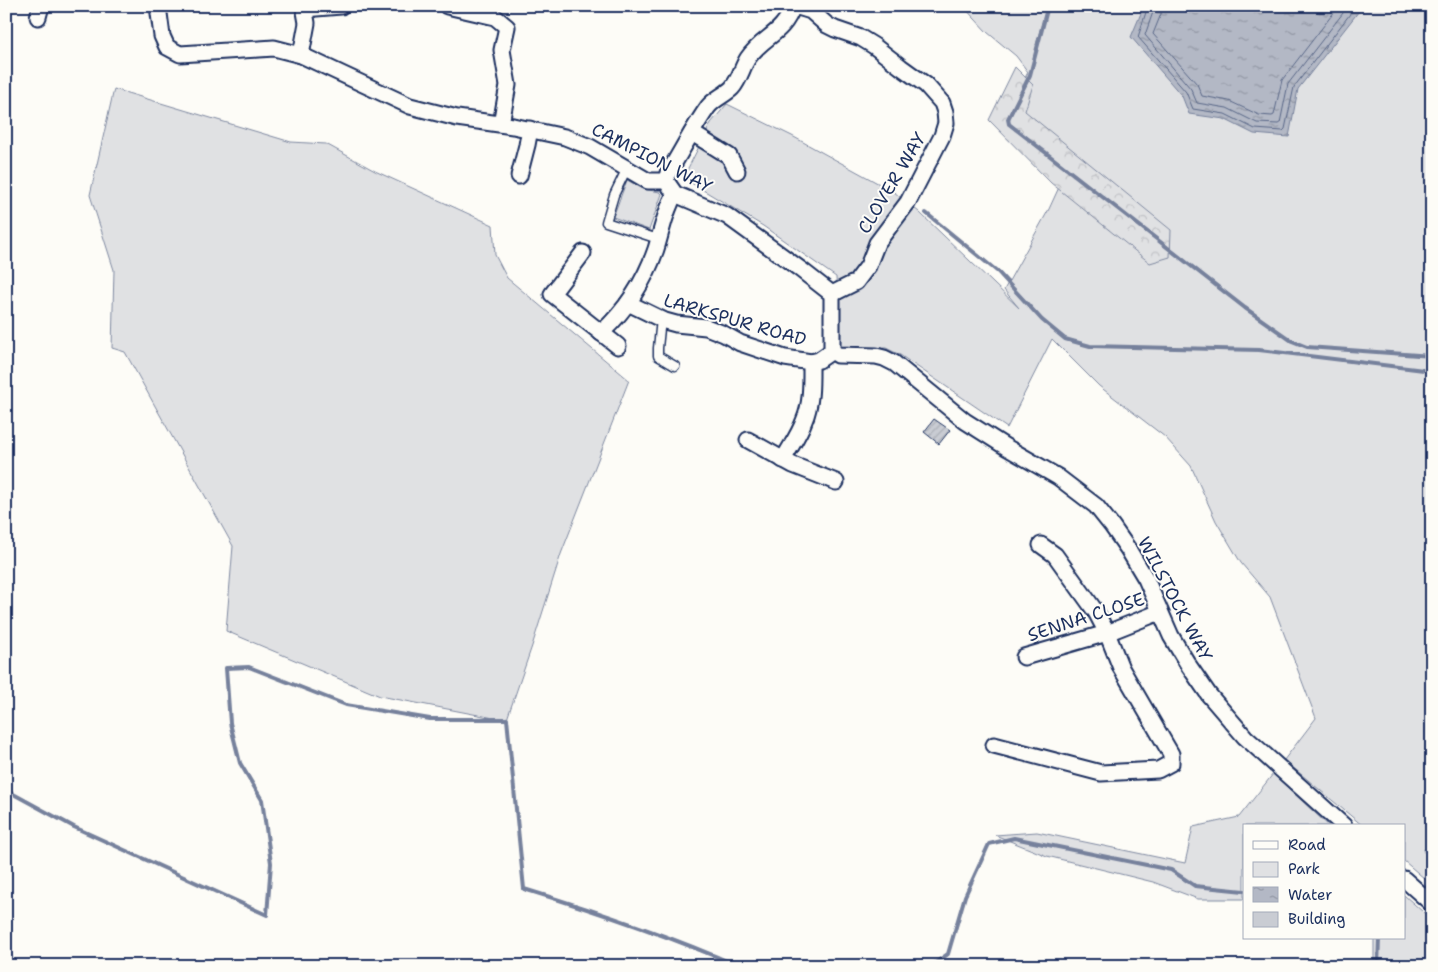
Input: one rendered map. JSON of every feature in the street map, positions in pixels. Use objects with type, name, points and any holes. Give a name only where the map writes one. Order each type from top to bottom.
[{"type":"street","name":"CAMPION WAY","points":[[158,6],[162,36],[167,47],[180,54],[274,48],[301,55],[410,106],[457,118],[530,129],[578,142],[648,180],[670,188],[682,198],[728,216],[832,294]]},
{"type":"street","points":[[301,55],[307,24],[304,8],[341,6]]},
{"type":"street","points":[[447,6],[495,17],[507,27],[502,50],[508,85],[501,124]]},
{"type":"street","points":[[601,333],[628,303],[644,276],[669,204],[670,188],[668,173],[710,105],[733,87],[748,58],[784,25],[793,6]]},
{"type":"street","name":"CLOVER WAY","points":[[793,6],[811,11],[827,25],[862,38],[874,46],[926,85],[942,103],[945,112],[946,123],[942,136],[908,202],[877,243],[868,266],[856,282],[832,294]]},
{"type":"street","points":[[519,176],[528,145],[530,129]]},
{"type":"street","points":[[692,133],[729,156],[737,171]]},
{"type":"street","points":[[583,253],[552,294],[618,346]]},
{"type":"street","points":[[832,294],[832,351]]},
{"type":"street","name":"LARKSPUR ROAD","points":[[628,303],[661,319],[676,324],[706,328],[724,334],[740,343],[785,358],[811,362],[819,360],[832,351]]},
{"type":"street","name":"WILSTOCK WAY","points":[[832,351],[838,355],[876,356],[894,363],[965,421],[1058,477],[1096,506],[1128,549],[1146,579],[1171,636],[1189,666],[1223,712],[1246,737],[1342,824]]},
{"type":"street","points":[[783,460],[808,411],[811,362]]},
{"type":"street","points":[[748,440],[793,465],[836,482]]},
{"type":"street","points":[[994,745],[1101,772],[1158,770],[1171,763],[1171,754],[1120,668],[1107,633],[1096,612],[1056,554],[1041,545]]},
{"type":"street","name":"SENNA CLOSE","points":[[1024,657],[1107,633],[1160,612]]},
{"type":"street","points":[[1406,881],[1432,904]]},
{"type":"lane","points":[[627,168],[614,195],[606,222],[658,239]]},
{"type":"lane","points":[[661,319],[658,356],[675,366]]},
{"type":"green space","points":[[963,6],[1046,6],[1036,45],[1047,6],[1432,6],[1432,885],[1406,863],[1406,824],[1361,824],[1284,760],[1316,718],[1270,597],[1241,563],[1216,521],[1191,466],[1165,437],[1099,386],[1052,339],[1007,428],[900,355],[886,348],[839,348],[836,277],[763,226],[683,178],[711,123],[727,104],[792,136],[894,192],[919,212],[1019,308],[1004,290],[1049,209],[1066,172],[1003,122],[1028,72],[1016,56],[987,32]]},
{"type":"green space","points":[[1015,67],[1033,85],[1025,111],[1171,230],[1170,257],[1150,263],[1051,183],[989,120]]},
{"type":"green space","points":[[114,89],[291,142],[326,144],[375,171],[493,225],[495,255],[507,278],[629,380],[561,554],[507,719],[380,696],[226,631],[233,546],[125,352],[112,348],[114,270],[90,195]]},
{"type":"green space","points":[[627,180],[643,189],[662,194],[649,230],[613,217]]},
{"type":"green space","points":[[1273,774],[1327,824],[1243,824],[1243,899],[1198,899],[1153,882],[1047,856],[995,835],[1037,832],[1185,863],[1193,827],[1239,817]]},
{"type":"green space","points":[[1406,897],[1432,920],[1432,966],[1374,966],[1374,940],[1406,940]]},
{"type":"water","points":[[1144,6],[1351,6],[1359,11],[1298,89],[1289,137],[1254,134],[1224,119],[1189,114],[1182,96],[1131,37]]},
{"type":"building","points":[[934,419],[950,430],[939,444],[924,432]]},
{"type":"waterway","points":[[1048,6],[1030,75],[1008,119],[1009,124],[1245,308],[1292,341],[1307,347],[1432,356]]},
{"type":"waterway","points":[[926,213],[998,272],[1042,320],[1065,339],[1090,346],[1259,350],[1432,371]]},
{"type":"waterway","points":[[6,790],[74,827],[267,915],[271,863],[262,800],[240,763],[230,723],[226,668],[249,667],[346,705],[430,719],[507,719],[524,889],[632,924],[738,966]]},
{"type":"waterway","points":[[931,966],[948,954],[965,896],[989,844],[1014,838],[1171,870],[1195,886],[1243,891]]},
{"type":"waterway","points":[[1425,851],[1432,850]]},
{"type":"waterway","points":[[1378,966],[1379,940]]}]
